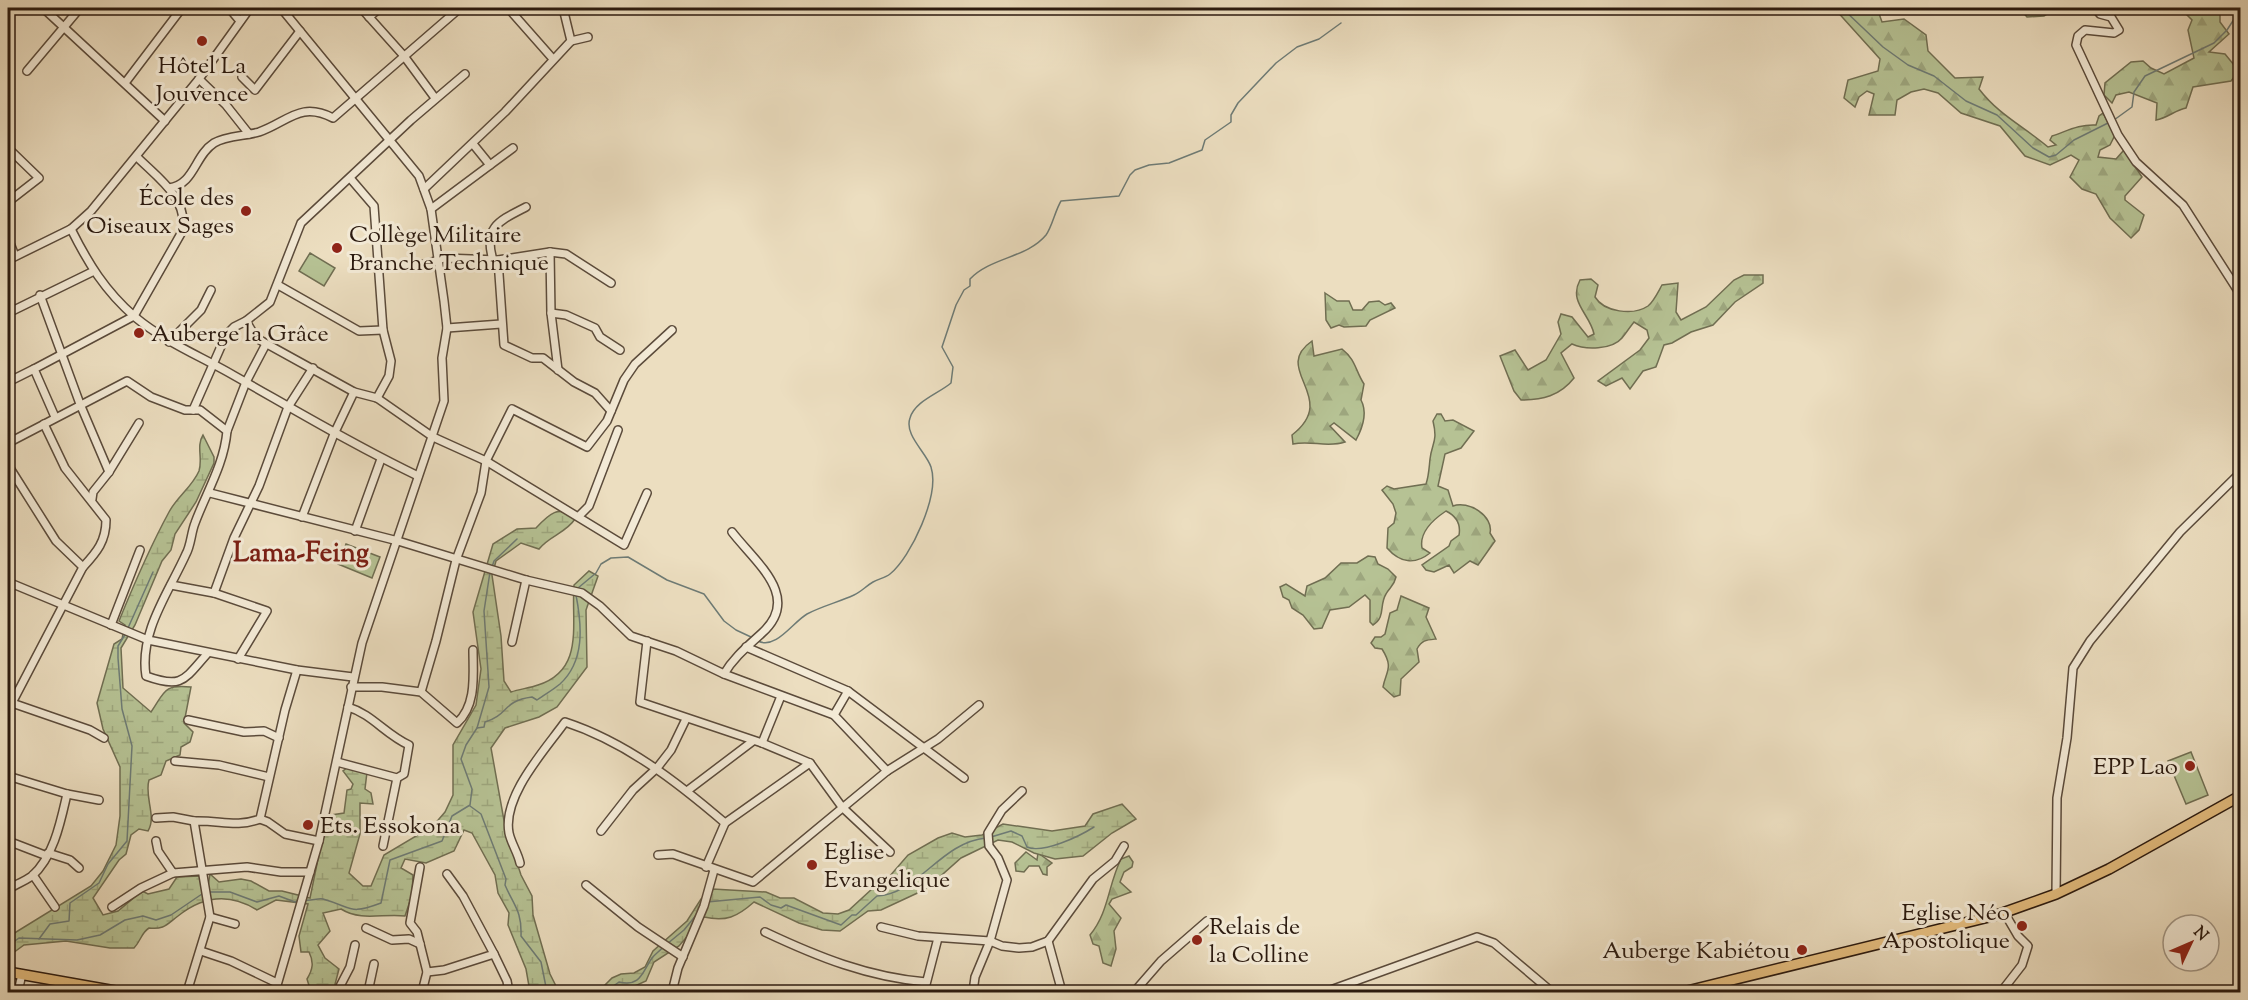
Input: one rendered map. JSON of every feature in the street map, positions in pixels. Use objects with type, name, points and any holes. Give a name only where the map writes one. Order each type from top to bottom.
[{"type":"main road","points":[[1683,993],[1721,988],[2004,912],[2056,894],[2109,869],[2241,795]]},
{"type":"main road","points":[[8,972],[121,993]]},
{"type":"street","points":[[43,8],[165,121]]},
{"type":"street","points":[[27,71],[80,8]]},
{"type":"street","points":[[124,83],[182,8]]},
{"type":"street","points":[[229,8],[240,21]]},
{"type":"street","points":[[8,260],[71,229],[91,211],[199,79],[250,8]]},
{"type":"street","points":[[275,993],[319,841],[353,677],[444,402],[442,358],[447,328],[431,209],[419,176],[358,98],[281,8]]},
{"type":"street","points":[[361,8],[404,56],[435,98]]},
{"type":"street","points":[[369,17],[380,8]]},
{"type":"street","points":[[169,188],[189,179],[206,150],[215,142],[261,131],[295,113],[319,111],[333,118],[460,8]]},
{"type":"street","points":[[508,8],[553,59]]},
{"type":"street","points":[[563,8],[571,41]]},
{"type":"street","points":[[2095,8],[2100,14],[2111,17],[2119,30],[2114,33],[2085,30],[2078,36],[2076,45],[2089,69],[2108,118],[2136,162],[2183,205],[2241,294]]},
{"type":"street","points":[[242,77],[255,90],[300,31]]},
{"type":"street","points":[[424,189],[473,144],[571,41],[588,37]]},
{"type":"street","points":[[193,410],[226,335],[270,302],[279,285],[301,223],[435,98],[465,74]]},
{"type":"street","points":[[199,79],[226,105],[249,135]]},
{"type":"street","points":[[473,144],[490,165]]},
{"type":"street","points":[[8,148],[39,178],[8,202]]},
{"type":"street","points":[[431,209],[513,148]]},
{"type":"street","points":[[8,382],[63,356],[134,316],[183,230],[185,217],[178,200],[169,188],[137,157]]},
{"type":"street","points":[[350,178],[374,207],[383,330],[391,361],[389,376],[377,398]]},
{"type":"street","points":[[526,207],[501,220],[490,233],[488,243],[496,260],[504,345],[532,358],[543,358],[595,393],[611,411]]},
{"type":"street","points":[[71,229],[92,272],[134,316],[169,342],[212,363],[334,434],[418,476]]},
{"type":"street","points":[[8,238],[15,256]]},
{"type":"street","points":[[378,268],[426,264],[444,258],[496,260],[550,252],[566,254],[611,283]]},
{"type":"street","points":[[550,252],[551,313],[558,370]]},
{"type":"street","points":[[8,313],[40,295],[92,272]]},
{"type":"street","points":[[279,285],[359,331],[383,330]]},
{"type":"street","points":[[169,342],[201,310],[210,290]]},
{"type":"street","points":[[40,295],[80,404],[109,472]]},
{"type":"street","points":[[551,313],[566,315],[595,328],[600,336],[620,350]]},
{"type":"street","points":[[246,321],[256,338],[266,344],[354,392],[377,398],[433,437],[486,461],[624,545],[647,493]]},
{"type":"street","points":[[447,328],[501,324]]},
{"type":"street","points":[[421,692],[456,560],[481,493],[486,461],[512,409],[587,447],[608,421],[624,380],[639,358],[672,330]]},
{"type":"street","points":[[207,654],[184,679],[168,684],[146,676],[148,640],[171,585],[188,552],[194,526],[210,493],[227,431],[246,382],[266,344]]},
{"type":"street","points":[[214,593],[250,502],[259,486],[288,407],[313,368]]},
{"type":"street","points":[[34,369],[55,417]]},
{"type":"street","points":[[8,443],[128,381],[151,397],[200,410],[227,431]]},
{"type":"street","points":[[302,517],[334,434],[354,392]]},
{"type":"street","points":[[92,499],[98,484],[109,472],[139,423]]},
{"type":"street","points":[[8,714],[10,703],[83,567],[98,551],[106,537],[106,520],[94,506],[92,499],[65,468],[44,424]]},
{"type":"street","points":[[579,516],[589,506],[618,430]]},
{"type":"street","points":[[355,531],[381,459]]},
{"type":"street","points":[[8,465],[56,541],[83,567]]},
{"type":"street","points":[[2056,894],[2057,798],[2067,738],[2073,668],[2090,641],[2180,532],[2241,473]]},
{"type":"street","points":[[210,493],[398,541],[526,580],[582,593],[600,606],[622,630],[676,651],[724,674],[834,715],[888,771]]},
{"type":"street","points":[[724,674],[737,654],[775,619],[780,598],[773,583],[732,532]]},
{"type":"street","points":[[111,625],[140,550]]},
{"type":"street","points":[[512,642],[526,580]]},
{"type":"street","points":[[8,583],[148,640],[207,654],[353,677]]},
{"type":"street","points":[[171,585],[214,593],[267,611],[238,659]]},
{"type":"street","points":[[647,641],[640,702],[762,743],[810,763],[843,807],[890,852]]},
{"type":"street","points":[[746,647],[848,691],[964,778]]},
{"type":"street","points":[[351,687],[382,687],[421,692],[457,723],[470,703],[473,650]]},
{"type":"street","points":[[260,819],[297,670]]},
{"type":"street","points":[[834,715],[848,691]]},
{"type":"street","points":[[762,743],[781,696]]},
{"type":"street","points":[[10,703],[90,730],[104,738]]},
{"type":"street","points":[[658,855],[673,854],[753,882],[888,771],[923,748],[979,705]]},
{"type":"street","points":[[348,707],[363,712],[386,733],[409,745],[404,774],[398,778],[383,846]]},
{"type":"street","points":[[601,831],[633,790],[657,768],[671,750],[686,719]]},
{"type":"street","points":[[188,720],[244,732],[264,731],[279,738]]},
{"type":"street","points":[[520,863],[509,828],[518,790],[527,773],[565,722],[589,730],[657,768],[725,824]]},
{"type":"street","points":[[687,791],[753,741]]},
{"type":"street","points":[[176,761],[219,765],[269,777]]},
{"type":"street","points":[[337,762],[398,778]]},
{"type":"street","points":[[706,867],[725,824],[810,763]]},
{"type":"street","points":[[8,776],[67,794],[99,800]]},
{"type":"street","points":[[973,993],[975,977],[990,941],[1007,880],[998,858],[989,846],[988,833],[1002,810],[1022,791]]},
{"type":"street","points":[[8,890],[33,875],[47,854],[61,823],[67,794]]},
{"type":"street","points":[[156,818],[215,820],[242,826],[260,819],[285,834],[319,841]]},
{"type":"street","points":[[187,993],[210,917],[204,870],[194,821]]},
{"type":"street","points":[[8,841],[70,860],[79,868]]},
{"type":"street","points":[[156,841],[158,851],[173,873]]},
{"type":"street","points":[[881,927],[938,938],[990,941],[1019,948],[1048,941],[1094,879],[1115,861],[1124,846]]},
{"type":"street","points":[[112,907],[141,888],[173,873],[247,867],[281,872],[310,872]]},
{"type":"street","points":[[420,867],[410,924],[417,932],[427,972],[422,993]]},
{"type":"street","points":[[672,993],[683,957],[705,903],[714,870]]},
{"type":"street","points":[[447,874],[463,896],[494,954],[507,981],[508,993]]},
{"type":"street","points":[[33,875],[55,907]]},
{"type":"street","points":[[586,885],[683,957]]},
{"type":"street","points":[[2001,993],[2022,965],[2028,946],[2018,936],[2004,912]]},
{"type":"street","points":[[210,917],[235,924]]},
{"type":"street","points":[[1134,993],[1161,961],[1207,921]]},
{"type":"street","points":[[366,928],[392,940],[409,939],[420,945]]},
{"type":"street","points":[[765,932],[838,964],[885,977],[926,982]]},
{"type":"street","points":[[1325,993],[1478,937],[1494,943],[1552,993]]},
{"type":"street","points":[[924,993],[938,938]]},
{"type":"street","points":[[1048,941],[1062,993]]},
{"type":"street","points":[[337,993],[350,967],[355,945]]},
{"type":"street","points":[[201,951],[277,983]]},
{"type":"street","points":[[427,972],[444,970],[494,954]]},
{"type":"street","points":[[368,993],[374,964]]},
{"type":"street","points":[[18,993],[22,974]]},
{"type":"green space","points":[[1834,8],[1877,8],[1882,22],[1904,19],[1926,35],[1928,51],[1955,78],[1983,77],[1979,89],[1987,98],[2048,147],[2056,145],[2050,140],[2052,136],[2079,127],[2096,125],[2099,116],[2103,113],[2115,135],[2110,145],[2100,150],[2098,157],[2116,159],[2124,150],[2142,177],[2125,196],[2125,200],[2144,215],[2139,230],[2131,238],[2110,218],[2096,194],[2082,189],[2070,177],[2079,160],[2071,155],[2050,165],[2025,156],[2000,126],[1961,113],[1938,93],[1924,89],[1911,92],[1897,100],[1895,115],[1869,115],[1874,94],[1867,91],[1859,97],[1855,107],[1844,98],[1848,80],[1878,71],[1880,59]]},
{"type":"green space","points":[[2019,8],[2055,9],[2044,16],[2027,17]]},
{"type":"green space","points":[[2180,8],[2220,8],[2220,22],[2229,34],[2209,52],[2225,54],[2234,65],[2235,76],[2231,81],[2193,87],[2186,108],[2156,120],[2157,103],[2129,92],[2116,95],[2112,103],[2104,95],[2105,83],[2131,62],[2143,61],[2164,74],[2194,58],[2188,30],[2192,20]]},
{"type":"green space","points":[[310,253],[335,268],[324,286],[299,271]]},
{"type":"green space","points":[[1744,275],[1763,275],[1763,283],[1735,302],[1713,325],[1691,332],[1664,345],[1656,367],[1643,371],[1630,389],[1622,378],[1606,386],[1598,381],[1640,350],[1649,338],[1647,330],[1634,322],[1622,338],[1612,345],[1591,348],[1572,344],[1561,353],[1574,378],[1557,393],[1543,398],[1521,400],[1514,391],[1500,356],[1515,350],[1528,370],[1546,360],[1561,334],[1558,322],[1561,314],[1572,317],[1588,337],[1594,334],[1578,301],[1577,288],[1580,280],[1591,279],[1598,285],[1595,297],[1599,302],[1612,309],[1627,312],[1648,306],[1662,285],[1678,283],[1676,312],[1681,320],[1706,307],[1734,280]]},
{"type":"green space","points":[[1325,293],[1337,301],[1349,301],[1353,310],[1362,310],[1369,302],[1379,301],[1385,305],[1391,303],[1395,308],[1370,320],[1366,326],[1344,327],[1339,325],[1331,328],[1326,320]]},
{"type":"green space","points":[[1312,341],[1314,356],[1342,349],[1347,353],[1364,384],[1361,400],[1364,420],[1356,440],[1334,423],[1330,426],[1345,442],[1293,444],[1292,435],[1305,421],[1310,408],[1309,396],[1298,363],[1301,352]]},
{"type":"green space","points":[[1437,414],[1441,414],[1445,421],[1453,420],[1474,431],[1461,448],[1445,454],[1438,486],[1448,490],[1453,506],[1466,505],[1484,515],[1495,541],[1478,565],[1470,561],[1454,573],[1449,565],[1434,572],[1426,570],[1422,565],[1449,546],[1451,541],[1459,535],[1457,521],[1446,511],[1425,531],[1422,548],[1430,553],[1424,557],[1408,561],[1397,557],[1387,548],[1388,528],[1394,523],[1396,513],[1393,504],[1382,490],[1387,486],[1394,489],[1426,484],[1435,438],[1433,421]]},
{"type":"green space","points":[[203,435],[214,457],[214,463],[196,502],[175,534],[171,550],[162,561],[135,625],[121,648],[123,688],[151,712],[162,695],[170,688],[191,687],[184,723],[193,732],[190,742],[181,747],[180,755],[166,761],[161,775],[149,780],[151,819],[148,831],[139,829],[131,835],[126,854],[119,860],[93,898],[103,915],[118,911],[142,891],[148,894],[169,889],[177,877],[199,876],[208,886],[210,874],[219,882],[241,879],[251,881],[269,891],[282,891],[310,898],[326,820],[331,815],[344,813],[347,790],[351,789],[353,784],[343,771],[348,767],[367,772],[365,789],[371,793],[373,804],[360,803],[360,834],[349,873],[363,886],[371,886],[384,855],[433,826],[445,812],[453,795],[453,745],[476,705],[481,669],[473,612],[493,544],[517,529],[536,528],[550,515],[559,511],[570,514],[575,519],[567,528],[539,549],[521,543],[496,561],[492,575],[501,636],[504,681],[511,692],[538,685],[553,678],[563,669],[569,657],[574,630],[574,585],[589,571],[598,576],[586,610],[587,667],[557,707],[539,717],[505,728],[491,748],[505,826],[521,875],[532,896],[533,915],[550,974],[559,992],[530,992],[526,969],[508,925],[509,913],[498,893],[495,875],[472,833],[464,830],[454,851],[426,863],[405,859],[401,868],[413,875],[412,895],[405,916],[365,916],[341,909],[323,913],[330,931],[318,945],[325,958],[339,969],[333,992],[311,992],[307,979],[312,969],[312,959],[309,952],[301,952],[299,936],[308,904],[276,900],[257,910],[227,899],[197,904],[165,926],[149,928],[134,948],[110,948],[66,941],[24,945],[13,953],[15,970],[8,969],[8,937],[91,886],[103,871],[116,845],[120,816],[120,767],[103,729],[97,703],[114,644],[122,639],[125,625],[119,621],[142,566],[169,512],[199,471],[200,444]]},
{"type":"green space","points":[[346,544],[380,557],[372,578],[338,564]]},
{"type":"green space","points":[[1368,556],[1375,557],[1378,564],[1388,569],[1396,577],[1384,598],[1380,618],[1373,625],[1370,622],[1370,600],[1365,595],[1349,607],[1330,610],[1322,628],[1314,629],[1303,615],[1292,608],[1289,600],[1283,597],[1280,587],[1286,584],[1305,596],[1307,586],[1325,578],[1341,563],[1357,563]]},
{"type":"green space","points":[[1401,596],[1429,608],[1426,617],[1436,639],[1425,641],[1419,646],[1417,649],[1419,662],[1401,679],[1400,695],[1394,697],[1383,687],[1388,669],[1386,655],[1382,649],[1375,648],[1371,643],[1375,637],[1385,634],[1390,613],[1397,610]]},
{"type":"green space","points":[[2191,752],[2208,795],[2186,804],[2168,761]]},
{"type":"green space","points":[[1122,804],[1136,819],[1112,833],[1083,856],[1055,859],[1034,853],[1012,842],[998,840],[961,858],[926,889],[881,910],[868,911],[840,931],[822,930],[799,923],[754,902],[731,917],[719,919],[704,917],[679,946],[654,962],[646,981],[626,990],[598,992],[612,978],[621,974],[634,973],[645,967],[653,951],[687,921],[701,899],[713,889],[766,892],[780,898],[794,898],[823,913],[838,914],[849,910],[886,876],[889,877],[908,855],[938,838],[952,833],[965,837],[982,835],[1003,824],[1052,831],[1085,826],[1093,814]]},
{"type":"green space","points":[[1026,852],[1037,860],[1038,853],[1052,863],[1047,867],[1047,875],[1043,874],[1039,866],[1029,866],[1024,872],[1016,871],[1015,863]]},
{"type":"green space","points":[[1129,856],[1133,862],[1132,867],[1124,872],[1120,882],[1131,892],[1112,899],[1109,904],[1121,918],[1114,931],[1116,949],[1111,966],[1103,963],[1099,946],[1093,944],[1090,935],[1105,908],[1121,859]]},
{"type":"waterway","points":[[1842,8],[1883,47],[1908,65],[1934,76],[1966,101],[1997,115],[2033,148],[2049,157],[2056,155],[2074,140],[2110,122]]},
{"type":"waterway","points":[[2114,120],[2132,107],[2134,92],[2145,76],[2214,43],[2227,30],[2240,10]]},
{"type":"waterway","points":[[758,641],[765,643],[778,639],[807,614],[854,595],[888,575],[907,554],[928,509],[933,479],[931,467],[910,431],[910,418],[922,402],[951,383],[953,367],[942,347],[956,305],[964,290],[970,286],[970,279],[988,266],[1038,243],[1048,232],[1061,201],[1119,196],[1135,170],[1149,165],[1169,163],[1202,150],[1205,140],[1231,122],[1231,115],[1238,103],[1276,63],[1297,47],[1319,39],[1341,23]]},
{"type":"waterway","points":[[492,567],[494,561],[517,539]]},
{"type":"waterway","points":[[578,588],[596,573],[601,564],[611,558],[628,557],[667,580],[704,594],[724,621],[751,637]]},
{"type":"waterway","points":[[128,628],[153,572]]},
{"type":"waterway","points":[[305,900],[323,899],[352,909],[363,909],[381,903],[390,860],[442,841],[452,816],[470,805],[472,789],[461,759],[466,745],[477,728],[489,687],[484,611],[490,572]]},
{"type":"waterway","points":[[477,728],[484,727],[485,722],[498,716],[515,702],[532,697],[537,700],[568,675],[574,665],[580,642],[580,619],[576,595]]},
{"type":"waterway","points":[[39,939],[50,924],[69,921],[70,903],[99,883],[108,864],[127,841],[132,746],[122,709],[118,658],[118,646],[126,633]]},
{"type":"waterway","points":[[470,806],[481,814],[506,879],[505,885],[519,914],[521,936],[541,962],[547,992]]},
{"type":"waterway","points":[[991,837],[1011,831],[1022,836],[1027,847],[1034,849],[1052,846],[1094,827]]},
{"type":"waterway","points":[[707,902],[760,897],[771,905],[781,908],[786,905],[841,925],[877,896],[905,887],[956,849],[986,838]]},
{"type":"waterway","points":[[209,892],[230,892],[257,902],[279,896],[295,902],[300,900]]},
{"type":"waterway","points":[[8,946],[19,938],[77,940],[100,935],[125,920],[143,916],[156,920],[171,915],[202,894]]},
{"type":"waterway","points":[[667,944],[684,930],[697,914]]},
{"type":"waterway","points":[[605,992],[619,982],[632,982],[640,977],[652,958],[663,947]]},
{"type":"place","name":"Hôtel La Jouvence","points":[[202,41]]},
{"type":"place","name":"École des Oiseaux Sages","points":[[246,211]]},
{"type":"place","name":"Collège Militaire Branche Technique","points":[[337,248]]},
{"type":"place","name":"Auberge la Grâce","points":[[139,333]]},
{"type":"place","name":"EPP Lao","points":[[2190,766]]},
{"type":"place","name":"Ets. Essokona","points":[[308,825]]},
{"type":"place","name":"Eglise Evangelique","points":[[812,865]]},
{"type":"place","name":"Eglise Néo Apostolique","points":[[2022,926]]},
{"type":"place","name":"Relais de la Colline","points":[[1197,940]]},
{"type":"place","name":"Auberge Kabiétou","points":[[1802,950]]},
{"type":"district","name":"Lama-Feing","points":[[301,552]]}]
